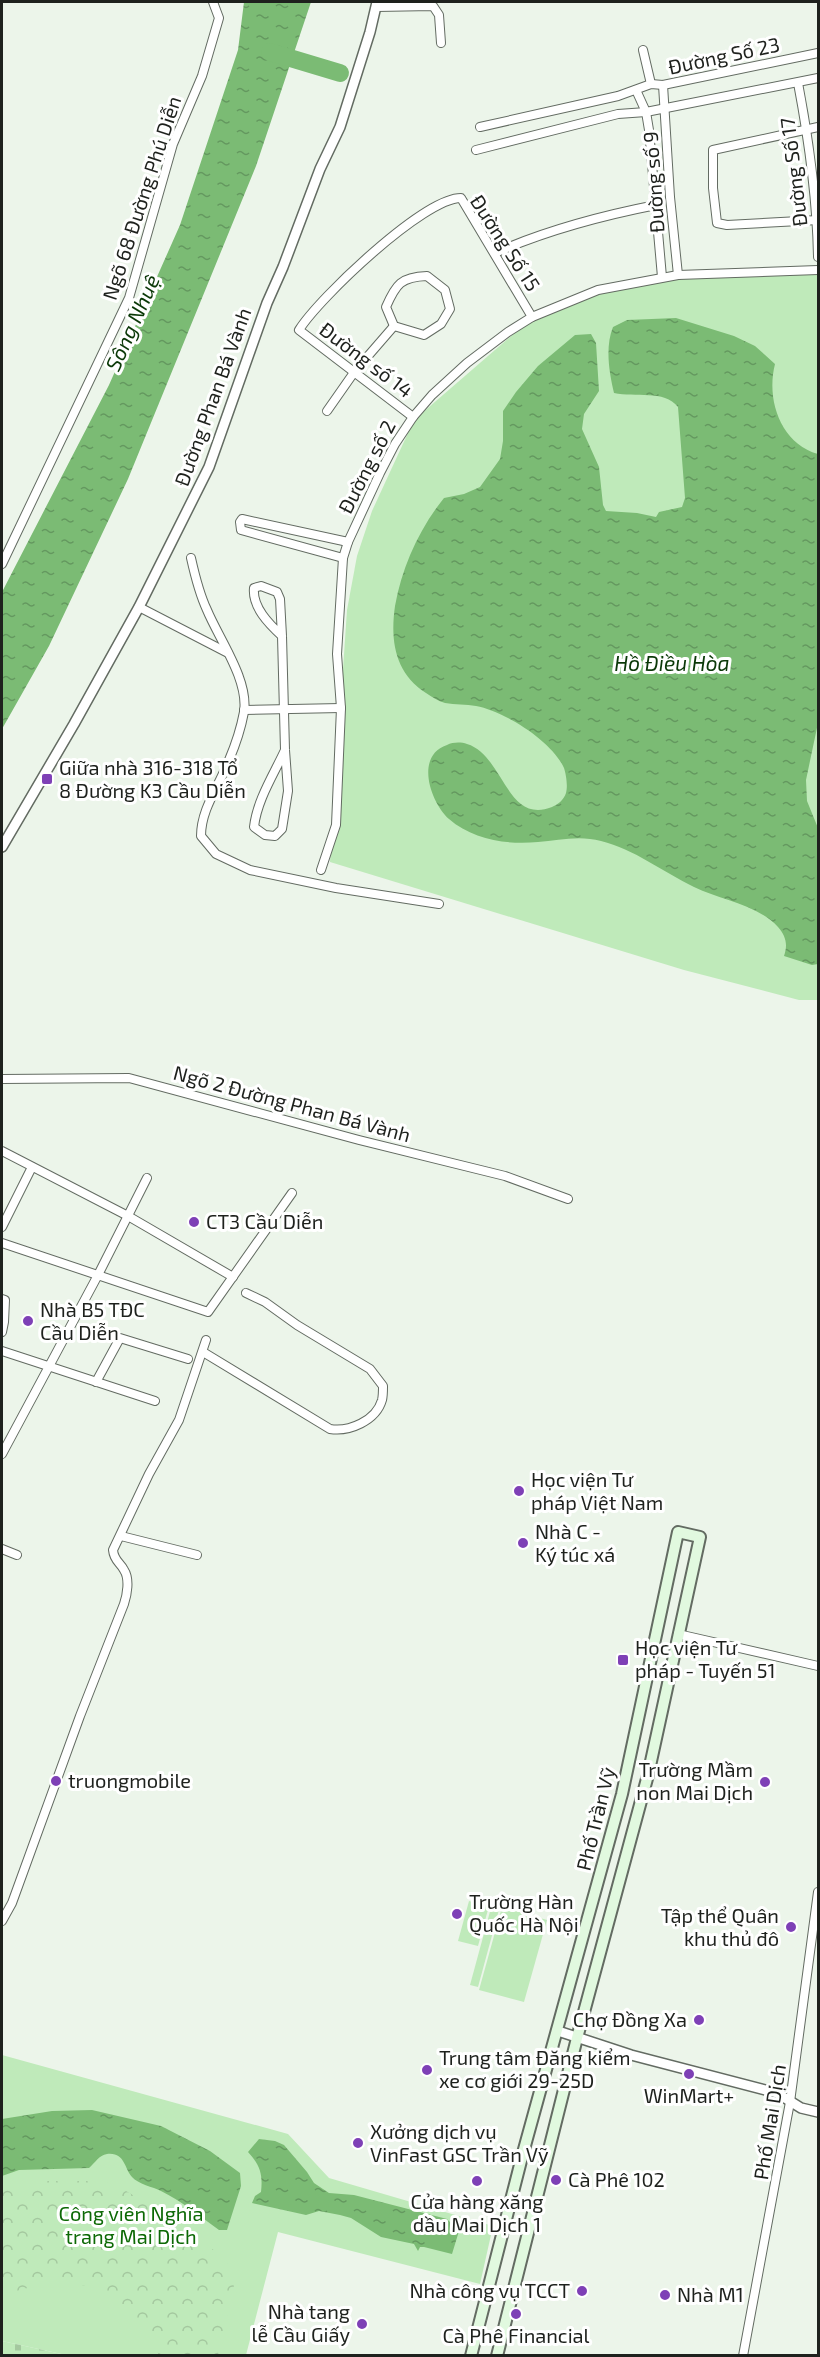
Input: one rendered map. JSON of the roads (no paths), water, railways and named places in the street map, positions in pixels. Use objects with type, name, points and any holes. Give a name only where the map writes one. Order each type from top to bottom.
[{"type":"main road","name":"Phố Trần Vỹ","points":[[471,2355],[523,2153],[622,1794],[678,1532],[700,1537],[648,1775],[577,2038],[497,2355]]},
{"type":"main road","points":[[658,1630],[678,1634]]},
{"type":"street","name":"Ngõ 68 Đường Phú Diễn","points":[[2,564],[129,298],[173,144],[202,76],[219,18],[213,2]]},
{"type":"street","points":[[376,4],[433,6],[439,15],[441,43]]},
{"type":"street","name":"Đường Phan Bá Vành","points":[[2,847],[139,607],[209,467],[267,303],[320,168],[340,127],[376,4]]},
{"type":"street","points":[[643,50],[651,84]]},
{"type":"street","name":"Đường Số 23","points":[[480,128],[618,96],[651,84],[663,86],[819,53]]},
{"type":"street","name":"Đường Số 23","points":[[476,150],[618,114],[646,112],[819,78]]},
{"type":"street","name":"Đường Số 17","points":[[798,83],[807,129],[818,220],[819,257]]},
{"type":"street","name":"Đường số 9","points":[[663,86],[670,197],[678,275]]},
{"type":"street","name":"Đường số 9","points":[[636,90],[646,112],[662,277]]},
{"type":"street","points":[[818,220],[727,225],[717,223],[713,188],[713,150],[819,128]]},
{"type":"street","name":"Đường Số 15","points":[[299,330],[319,303],[357,267],[412,223],[454,198],[461,198],[532,317]]},
{"type":"street","points":[[495,253],[528,238],[593,218],[656,205]]},
{"type":"street","name":"Đường số 2","points":[[321,870],[336,825],[341,708],[337,654],[343,558],[348,542],[395,444],[412,417],[467,363],[508,332],[532,317],[598,290],[678,275],[819,270]]},
{"type":"street","points":[[427,276],[445,290],[450,309],[441,324],[424,335],[394,326],[386,307],[395,287],[411,277],[427,276]]},
{"type":"street","points":[[327,411],[355,372],[394,326]]},
{"type":"street","name":"Đường số 14","points":[[299,330],[412,417]]},
{"type":"street","points":[[343,558],[241,530],[240,522],[242,519],[348,542]]},
{"type":"street","points":[[191,558],[207,611],[241,684],[244,710],[230,759],[201,820],[201,836],[216,855],[250,870],[336,888],[439,904]]},
{"type":"street","points":[[282,636],[269,625],[253,596],[254,588],[261,586],[277,592],[280,599],[282,636],[288,791],[282,829],[275,836],[265,836],[254,827],[255,819],[285,750]]},
{"type":"street","points":[[139,607],[228,653]]},
{"type":"street","points":[[244,710],[341,708]]},
{"type":"street","name":"Ngõ 2 Đường Phan Bá Vành","points":[[2,1079],[129,1077],[359,1140],[505,1176],[568,1199]]},
{"type":"street","points":[[2,1151],[128,1216],[233,1277]]},
{"type":"street","points":[[2,1227],[32,1167]]},
{"type":"street","points":[[2,1454],[147,1178]]},
{"type":"street","points":[[2,1243],[208,1312],[292,1192]]},
{"type":"street","points":[[203,1352],[330,1429],[341,1431],[354,1427],[373,1414],[382,1402],[383,1386],[370,1369],[297,1325],[265,1302],[246,1293]]},
{"type":"street","points":[[2,1299],[5,1300],[2,1332]]},
{"type":"street","points":[[96,1382],[120,1338],[188,1359]]},
{"type":"street","points":[[2,1921],[12,1903],[126,1596],[124,1569],[114,1557],[113,1550],[148,1474],[179,1420],[206,1340]]},
{"type":"street","points":[[2,1351],[155,1401]]},
{"type":"street","points":[[121,1536],[197,1556]]},
{"type":"street","points":[[2,1549],[17,1556]]},
{"type":"street","points":[[678,1634],[819,1666]]},
{"type":"street","name":"Phố Mai Dịch","points":[[743,2355],[790,2102],[819,1892]]},
{"type":"street","points":[[558,2031],[688,2071],[777,2093],[801,2108],[819,2112]]},
{"type":"water","points":[[244,2],[311,2],[256,166],[128,479],[49,646],[2,729],[2,592],[109,385],[180,225],[238,50]]},
{"type":"water","name":"Hồ Điều Hòa","points":[[676,318],[734,336],[755,346],[775,364],[773,391],[779,418],[785,430],[794,440],[818,454],[818,723],[806,780],[807,801],[818,828],[818,964],[812,965],[784,956],[786,941],[783,934],[770,919],[760,913],[694,887],[637,855],[613,845],[585,838],[527,843],[503,842],[491,840],[458,826],[442,812],[429,780],[428,769],[431,759],[437,751],[447,745],[462,743],[479,751],[489,761],[515,798],[525,806],[537,810],[552,807],[564,798],[567,787],[564,768],[549,748],[513,721],[476,706],[445,703],[426,693],[407,676],[394,644],[393,632],[398,591],[407,563],[427,522],[444,498],[464,494],[480,487],[500,459],[503,441],[503,411],[538,366],[575,335],[591,334],[596,343],[599,391],[584,414],[582,429],[599,467],[603,505],[606,511],[656,517],[659,512],[682,507],[685,498],[678,407],[672,401],[657,396],[614,393],[609,360],[609,343],[613,327],[627,320]]},
{"type":"water","points":[[92,2110],[161,2126],[210,2151],[240,2173],[241,2186],[227,2230],[219,2230],[176,2199],[135,2179],[121,2158],[113,2154],[102,2156],[89,2168],[19,2170],[2,2176],[2,2119],[52,2111]]},
{"type":"water","points":[[259,2139],[284,2145],[314,2183],[329,2193],[354,2195],[447,2219],[459,2231],[452,2254],[424,2247],[420,2247],[418,2251],[414,2244],[381,2237],[351,2218],[340,2215],[319,2211],[306,2215],[252,2203],[255,2196],[261,2192],[262,2180],[258,2166],[248,2152]]},
{"type":"waterway","points":[[270,52],[340,73]]},
{"type":"place","name":"Giữa nhà 316-318 Tổ 8 Đường K3 Cầu Diễn","points":[[47,779]]},
{"type":"place","name":"CT3 Cầu Diễn","points":[[194,1222]]},
{"type":"place","name":"Nhà B5 TĐC Cầu Diễn","points":[[28,1321]]},
{"type":"place","name":"Học viện Tư pháp Việt Nam","points":[[519,1491]]},
{"type":"place","name":"Nhà C - Ký túc xá","points":[[523,1543]]},
{"type":"place","name":"Học viện Tư pháp - Tuyến 51","points":[[623,1660]]},
{"type":"place","name":"truongmobile","points":[[56,1781]]},
{"type":"place","name":"Trường Mầm non Mai Dịch","points":[[765,1782]]},
{"type":"place","name":"Trường Hàn Quốc Hà Nội","points":[[457,1914]]},
{"type":"place","name":"Tập thể Quân khu thủ đô","points":[[791,1927]]},
{"type":"place","name":"Chợ Đồng Xa","points":[[699,2020]]},
{"type":"place","name":"Trung tâm Đăng kiểm xe cơ giới 29-25D","points":[[427,2070]]},
{"type":"place","name":"WinMart+","points":[[689,2074]]},
{"type":"place","name":"Xưởng dịch vụ VinFast GSC Trần Vỹ","points":[[358,2143]]},
{"type":"place","name":"Cà Phê 102","points":[[556,2180]]},
{"type":"place","name":"Cửa hàng xăng dầu Mai Dịch 1","points":[[477,2181]]},
{"type":"place","name":"Nhà công vụ TCCT","points":[[582,2291]]},
{"type":"place","name":"Nhà M1","points":[[665,2295]]},
{"type":"place","name":"Cà Phê Financial","points":[[516,2314]]},
{"type":"place","name":"Nhà tang lễ Cầu Giấy","points":[[362,2324]]},
{"type":"water label","name":"Sông Nhuệ","points":[[133,323]]},
{"type":"park label","name":"Công viên Nghĩa trang Mai Dịch","points":[[131,2226]]}]
